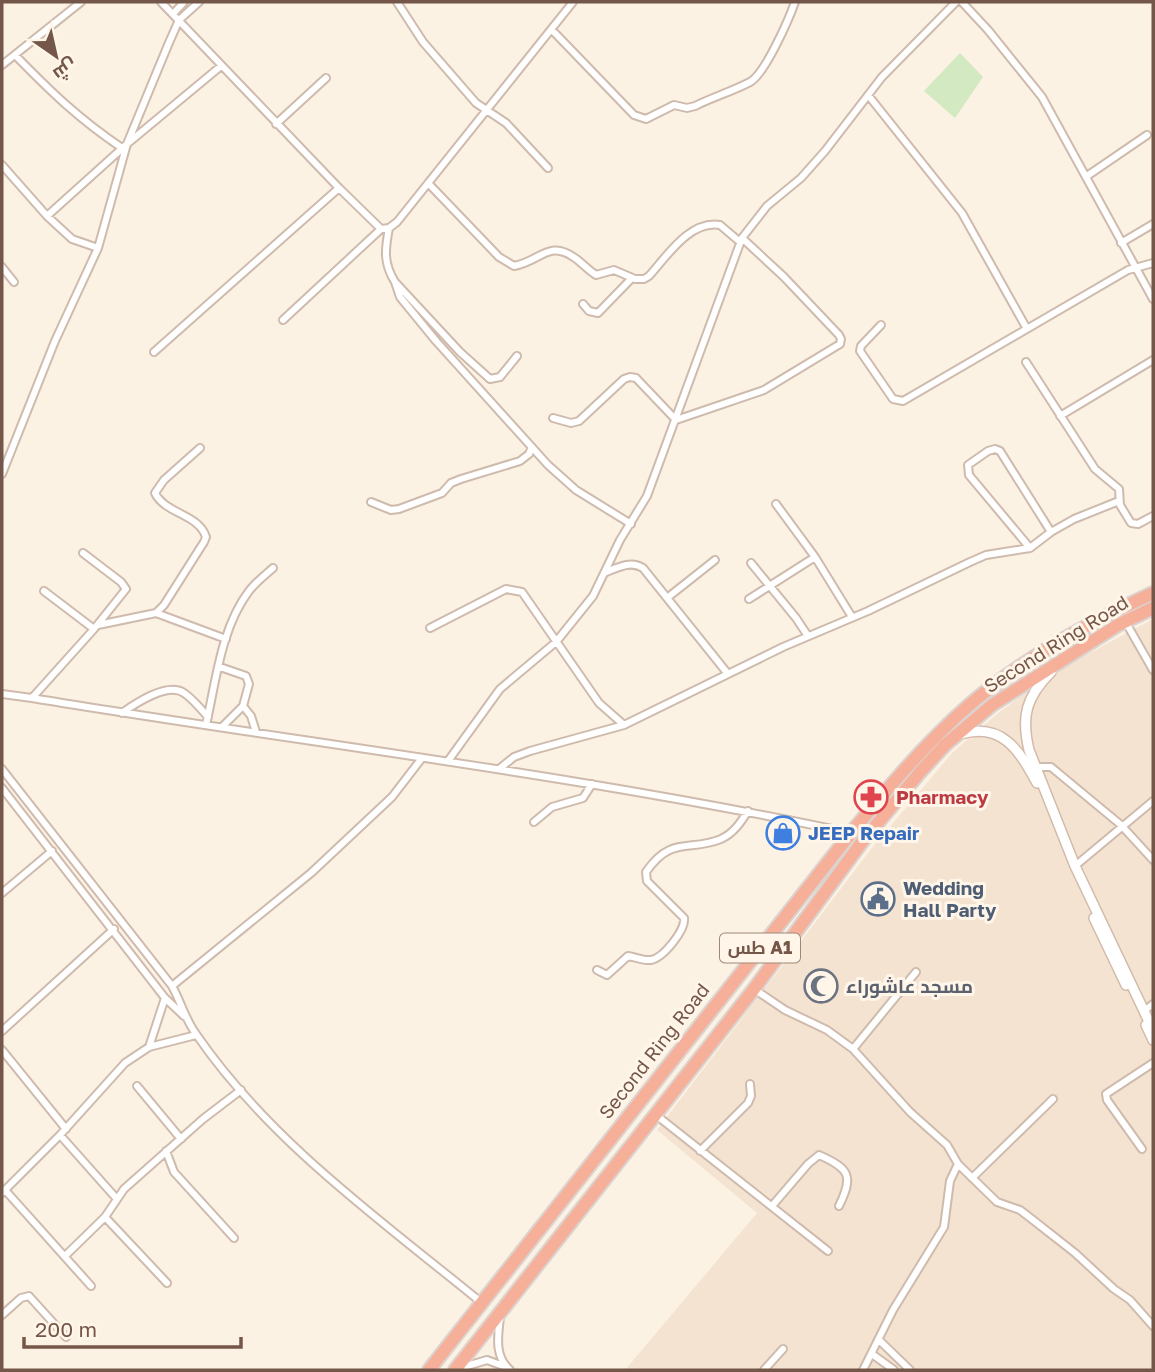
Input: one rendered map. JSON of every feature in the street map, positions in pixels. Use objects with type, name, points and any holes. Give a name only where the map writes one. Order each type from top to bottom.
[{"type":"highway","name":"Second Ring Road","points":[[429,1370],[851,833],[912,761],[982,694],[1017,669],[1070,635],[1153,593]]},
{"type":"highway","name":"Second Ring Road","points":[[455,1370],[754,989],[823,893],[894,802],[956,736],[992,705],[1125,621],[1153,608]]},
{"type":"highway","points":[[634,1108],[625,1129],[631,1134],[656,1115]]},
{"type":"highway","points":[[501,1314],[570,1218],[583,1195],[580,1191],[574,1192],[553,1211]]},
{"type":"street","points":[[2,64],[81,2]]},
{"type":"street","points":[[160,2],[339,188],[385,228],[385,261],[400,297],[436,341],[532,447],[576,490],[631,524]]},
{"type":"street","points":[[173,14],[184,2]]},
{"type":"street","points":[[2,474],[55,341],[98,248],[125,146],[179,20],[198,2]]},
{"type":"street","points":[[397,2],[423,42],[477,103],[506,122],[548,167]]},
{"type":"street","points":[[283,320],[385,228],[397,222],[573,2]]},
{"type":"street","points":[[552,30],[634,115],[646,119],[674,105],[687,108],[695,106],[752,81],[761,73],[784,31],[795,2]]},
{"type":"street","points":[[448,761],[500,690],[556,642],[593,596],[647,496],[741,240],[768,206],[801,178],[825,151],[882,77],[956,2]]},
{"type":"street","points":[[962,2],[1042,97],[1153,299]]},
{"type":"street","points":[[15,55],[84,123],[125,146]]},
{"type":"street","points":[[47,216],[221,66]]},
{"type":"street","points":[[276,124],[326,78]]},
{"type":"street","points":[[868,95],[962,213],[1027,329]]},
{"type":"street","points":[[1087,176],[1147,135]]},
{"type":"street","points":[[2,165],[47,216],[72,239],[98,248]]},
{"type":"street","points":[[428,183],[499,257],[514,266],[524,264],[553,249],[559,249],[596,275],[614,270],[640,279],[649,276],[690,233],[701,227],[720,225],[784,277],[842,340],[840,344],[764,390],[676,420]]},
{"type":"street","points":[[154,352],[339,188]]},
{"type":"street","points":[[1121,243],[1153,223]]},
{"type":"street","points":[[881,325],[861,345],[860,351],[893,399],[909,399],[1135,268],[1153,263]]},
{"type":"street","points":[[2,267],[13,282]]},
{"type":"street","points":[[583,304],[589,311],[598,313],[632,278]]},
{"type":"street","points":[[395,282],[460,352],[490,379],[500,377],[517,356]]},
{"type":"street","points":[[1060,416],[1153,360]]},
{"type":"street","points":[[1026,362],[1095,469],[1119,489],[1119,501],[1123,511],[1134,524],[1153,516]]},
{"type":"street","points":[[553,418],[571,423],[579,421],[624,379],[630,377],[636,378],[676,420]]},
{"type":"street","points":[[372,502],[391,510],[399,509],[442,493],[451,483],[461,479],[520,461],[532,447]]},
{"type":"street","points":[[44,591],[96,627],[156,613],[164,605],[206,537],[202,527],[162,502],[155,493],[164,480],[200,448]]},
{"type":"street","points":[[1030,548],[969,475],[968,465],[988,451],[995,449],[1000,452],[1051,532]]},
{"type":"street","points":[[499,769],[514,757],[530,751],[624,725],[807,636],[986,555],[1030,548],[1074,519],[1119,501]]},
{"type":"street","points":[[776,504],[815,557],[852,617]]},
{"type":"street","points":[[32,698],[96,627],[126,586],[83,553]]},
{"type":"street","points":[[749,599],[815,557]]},
{"type":"street","points":[[667,598],[715,560]]},
{"type":"street","points":[[751,563],[807,636]]},
{"type":"street","points":[[604,573],[627,564],[637,564],[643,568],[728,674]]},
{"type":"street","points":[[206,725],[226,639],[250,590],[273,568]]},
{"type":"street","points":[[430,628],[506,589],[522,592],[599,703],[624,725]]},
{"type":"street","points":[[156,613],[226,639]]},
{"type":"street","points":[[1125,621],[1153,670]]},
{"type":"street","points":[[1068,657],[1032,694],[1027,706],[1026,734],[1035,766],[1075,866],[1153,1030]]},
{"type":"street","points":[[219,667],[246,676],[249,680],[243,706],[222,727]]},
{"type":"street","points":[[122,713],[154,694],[177,690],[184,693],[208,717]]},
{"type":"street","points":[[2,694],[592,784],[748,811],[851,833]]},
{"type":"street","points":[[243,706],[251,716],[256,732]]},
{"type":"street","points":[[956,736],[979,730],[998,734],[1010,743],[1033,777],[1046,800],[1110,954],[1153,1040]]},
{"type":"street","points":[[172,986],[311,873],[392,797],[422,758]]},
{"type":"street","points":[[1035,766],[1051,767],[1121,825],[1153,860]]},
{"type":"street","points":[[2,769],[172,986],[196,1035],[241,1090],[292,1144],[327,1175],[482,1303]]},
{"type":"street","points":[[534,822],[552,807],[583,798],[592,784]]},
{"type":"street","points":[[2,788],[165,998],[186,1018]]},
{"type":"street","points":[[1075,866],[1153,801]]},
{"type":"street","points":[[597,970],[607,975],[628,956],[647,961],[654,959],[679,935],[684,928],[684,918],[647,881],[646,872],[657,858],[681,845],[723,838],[740,824],[748,811]]},
{"type":"street","points":[[2,893],[52,851]]},
{"type":"street","points":[[2,1031],[114,929]]},
{"type":"street","points":[[853,1049],[916,972]]},
{"type":"street","points":[[754,989],[785,1010],[827,1030],[853,1049],[910,1112],[947,1145],[958,1164],[997,1202],[1020,1210],[1130,1300],[1153,1326]]},
{"type":"street","points":[[149,1047],[165,998]]},
{"type":"street","points":[[1144,1011],[1153,1004]]},
{"type":"street","points":[[91,1286],[3,1191],[60,1135],[125,1063],[149,1047],[196,1035]]},
{"type":"street","points":[[2,1050],[65,1129]]},
{"type":"street","points":[[1142,1149],[1106,1097],[1108,1092],[1153,1063]]},
{"type":"street","points":[[699,1150],[748,1103],[751,1096],[750,1084]]},
{"type":"street","points":[[137,1086],[181,1139]]},
{"type":"street","points":[[65,1256],[104,1217],[124,1189],[241,1090]]},
{"type":"street","points":[[972,1178],[1053,1099]]},
{"type":"street","points":[[656,1115],[828,1251]]},
{"type":"street","points":[[60,1135],[116,1198]]},
{"type":"street","points":[[166,1151],[174,1172],[234,1238]]},
{"type":"street","points":[[772,1206],[807,1164],[819,1155],[843,1171],[848,1178],[848,1188],[839,1206]]},
{"type":"street","points":[[863,1370],[910,1280],[944,1227],[950,1181],[958,1164]]},
{"type":"street","points":[[104,1217],[167,1283]]},
{"type":"street","points":[[2,1315],[21,1298],[29,1296],[66,1337]]},
{"type":"street","points":[[501,1314],[497,1345],[508,1368]]},
{"type":"street","points":[[879,1340],[910,1370]]},
{"type":"street","points":[[764,1370],[783,1349]]},
{"type":"street","points":[[872,1353],[894,1370]]},
{"type":"street","points":[[455,1370],[487,1360],[508,1368]]},
{"type":"shaded area","points":[[1153,619],[1153,1370],[625,1370],[757,1213],[657,1130],[871,849],[953,752],[998,713],[1056,671]]},
{"type":"green space","points":[[960,53],[983,77],[955,118],[924,91]]},
{"type":"place","name":"Pharmacy","points":[[871,797]]},
{"type":"place","name":"JEEP Repair","points":[[783,833]]},
{"type":"place","name":"Wedding Hall Party","points":[[878,899]]},
{"type":"place","name":"مسجد عاشوراء","points":[[821,986]]}]
